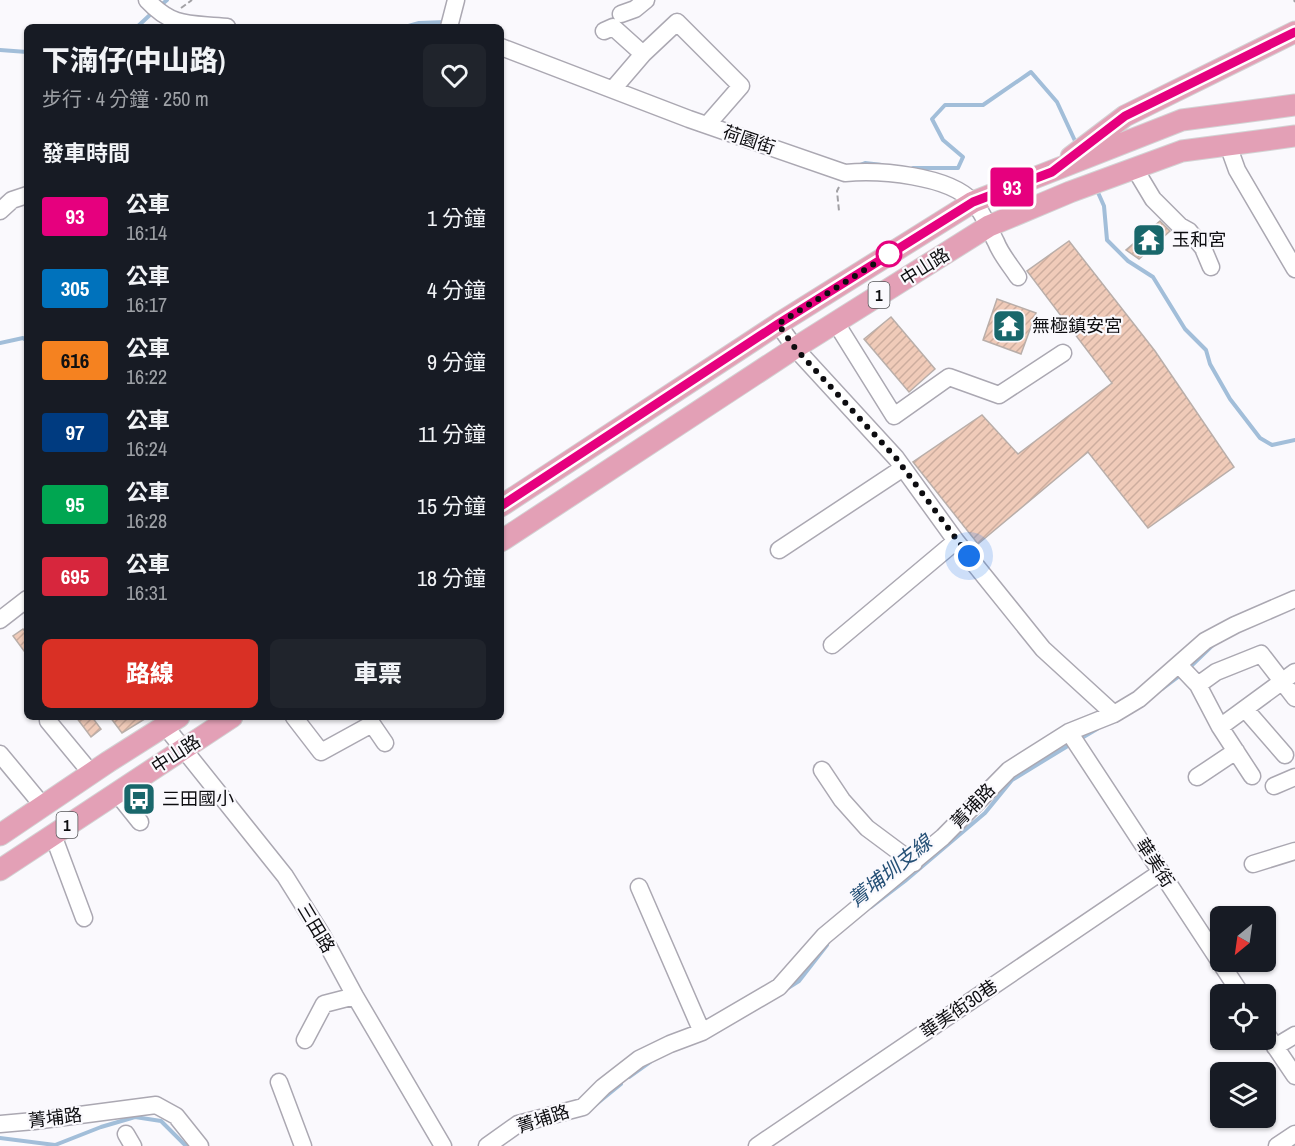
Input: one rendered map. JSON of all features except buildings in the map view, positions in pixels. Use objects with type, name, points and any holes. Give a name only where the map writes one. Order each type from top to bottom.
[{"type":"main road","points":[[1052,172],[1125,116],[1295,32]]},
{"type":"main road","name":"中山路","points":[[504,504],[778,324],[973,202],[1182,120],[1295,105]]},
{"type":"main road","name":"中山路","points":[[504,539],[795,348],[989,226],[1070,192],[1182,151],[1295,136]]},
{"type":"main road","name":"中山路","points":[[0,870],[227,720]]},
{"type":"main road","name":"中山路","points":[[0,835],[91,773],[172,722]]},
{"type":"street","points":[[147,0],[154,8],[177,24]]},
{"type":"street","points":[[450,24],[456,0]]},
{"type":"street","points":[[621,14],[635,9],[646,0]]},
{"type":"street","points":[[613,89],[643,54],[677,22],[741,86],[707,125]]},
{"type":"street","points":[[604,32],[613,27],[643,54]]},
{"type":"street","name":"荷園街","points":[[504,48],[707,125],[845,173],[869,171],[918,178],[953,187],[973,202],[989,226],[996,244],[1018,277]]},
{"type":"street","points":[[1228,145],[1237,170],[1295,269]]},
{"type":"street","points":[[1135,169],[1153,199],[1180,226],[1189,231],[1203,248],[1211,267]]},
{"type":"street","points":[[836,323],[894,416],[949,378],[999,395],[1063,353]]},
{"type":"street","points":[[778,324],[795,348],[903,468],[956,541],[1043,649],[1114,714]]},
{"type":"street","points":[[778,550],[903,468]]},
{"type":"street","points":[[831,645],[956,541]]},
{"type":"street","name":"菁埔路","points":[[487,1146],[518,1124],[583,1107],[603,1087],[639,1059],[702,1032],[779,987],[824,936],[944,837],[1009,770],[1068,732],[1114,714],[1139,699],[1205,641],[1235,624],[1295,599]]},
{"type":"street","points":[[0,620],[24,601]]},
{"type":"street","points":[[1197,685],[1216,672],[1261,654],[1289,677],[1295,698]]},
{"type":"street","points":[[1179,665],[1197,685],[1220,727],[1252,776]]},
{"type":"street","points":[[1220,727],[1289,677]]},
{"type":"street","points":[[1245,709],[1285,755]]},
{"type":"street","points":[[296,720],[321,752],[372,724],[385,743]]},
{"type":"street","points":[[48,721],[91,773]]},
{"type":"street","name":"三田路","points":[[172,722],[182,750],[285,876],[322,935],[443,1146]]},
{"type":"street","name":"華美街","points":[[1068,732],[1234,984]]},
{"type":"street","points":[[1197,777],[1236,751]]},
{"type":"street","points":[[0,753],[43,806]]},
{"type":"street","points":[[822,770],[842,800],[867,828],[914,862]]},
{"type":"street","points":[[1274,786],[1295,777]]},
{"type":"street","points":[[116,792],[140,822]]},
{"type":"street","points":[[53,835],[84,918]]},
{"type":"street","points":[[1253,864],[1295,851]]},
{"type":"street","name":"華美街30巷","points":[[757,1146],[1161,872]]},
{"type":"street","points":[[639,887],[702,1032]]},
{"type":"street","points":[[305,1040],[324,1004],[355,996]]},
{"type":"street","points":[[1276,1039],[1295,1035]]},
{"type":"street","points":[[1276,1048],[1295,1076]]},
{"type":"street","points":[[279,1082],[303,1146]]},
{"type":"street","name":"菁埔路","points":[[0,1124],[156,1105],[176,1116],[200,1146]]},
{"type":"street","points":[[1277,1146],[1295,1134]]},
{"type":"path","points":[[839,211],[837,191],[845,173]]},
{"type":"waterway","points":[[160,6],[167,0]]},
{"type":"waterway","points":[[140,24],[152,13]]},
{"type":"waterway","points":[[416,24],[446,22]]},
{"type":"waterway","points":[[0,50],[24,52]]},
{"type":"waterway","points":[[913,168],[958,168],[963,157],[943,140],[932,119],[945,105],[983,105],[1031,72],[1057,102],[1076,143]]},
{"type":"waterway","points":[[860,165],[865,163],[882,165]]},
{"type":"waterway","points":[[1096,188],[1104,206],[1107,240],[1128,261],[1153,277],[1185,329],[1206,350],[1210,364],[1230,399],[1260,438],[1272,445],[1295,440]]},
{"type":"waterway","points":[[0,343],[24,339]]},
{"type":"waterway","name":"菁埔圳支線","points":[[1188,669],[1215,643]]},
{"type":"waterway","name":"菁埔圳支線","points":[[1162,689],[1182,674]]},
{"type":"waterway","name":"菁埔圳支線","points":[[1080,739],[1097,729]]},
{"type":"waterway","name":"菁埔圳支線","points":[[871,907],[985,813],[1012,780],[1071,744]]},
{"type":"waterway","name":"菁埔圳支線","points":[[788,988],[799,981],[827,945]]},
{"type":"waterway","name":"菁埔圳支線","points":[[629,1077],[650,1062]]},
{"type":"waterway","name":"菁埔圳支線","points":[[594,1106],[621,1084]]},
{"type":"waterway","name":"菁埔圳支線","points":[[0,1138],[55,1145],[135,1117],[161,1121],[186,1146]]},
{"type":"bus line","name":"93","points":[[504,504],[778,324],[973,202],[1052,172],[1125,116],[1295,32]]},
{"type":"place","name":"玉和宮","points":[[1149,240]]},
{"type":"place","name":"無極鎮安宮","points":[[1009,326]]},
{"type":"place","name":"三田國小","points":[[139,799]]},
{"type":"route","points":[[889,254],[895,251],[778,324],[795,348],[896,458],[969,556]]}]
